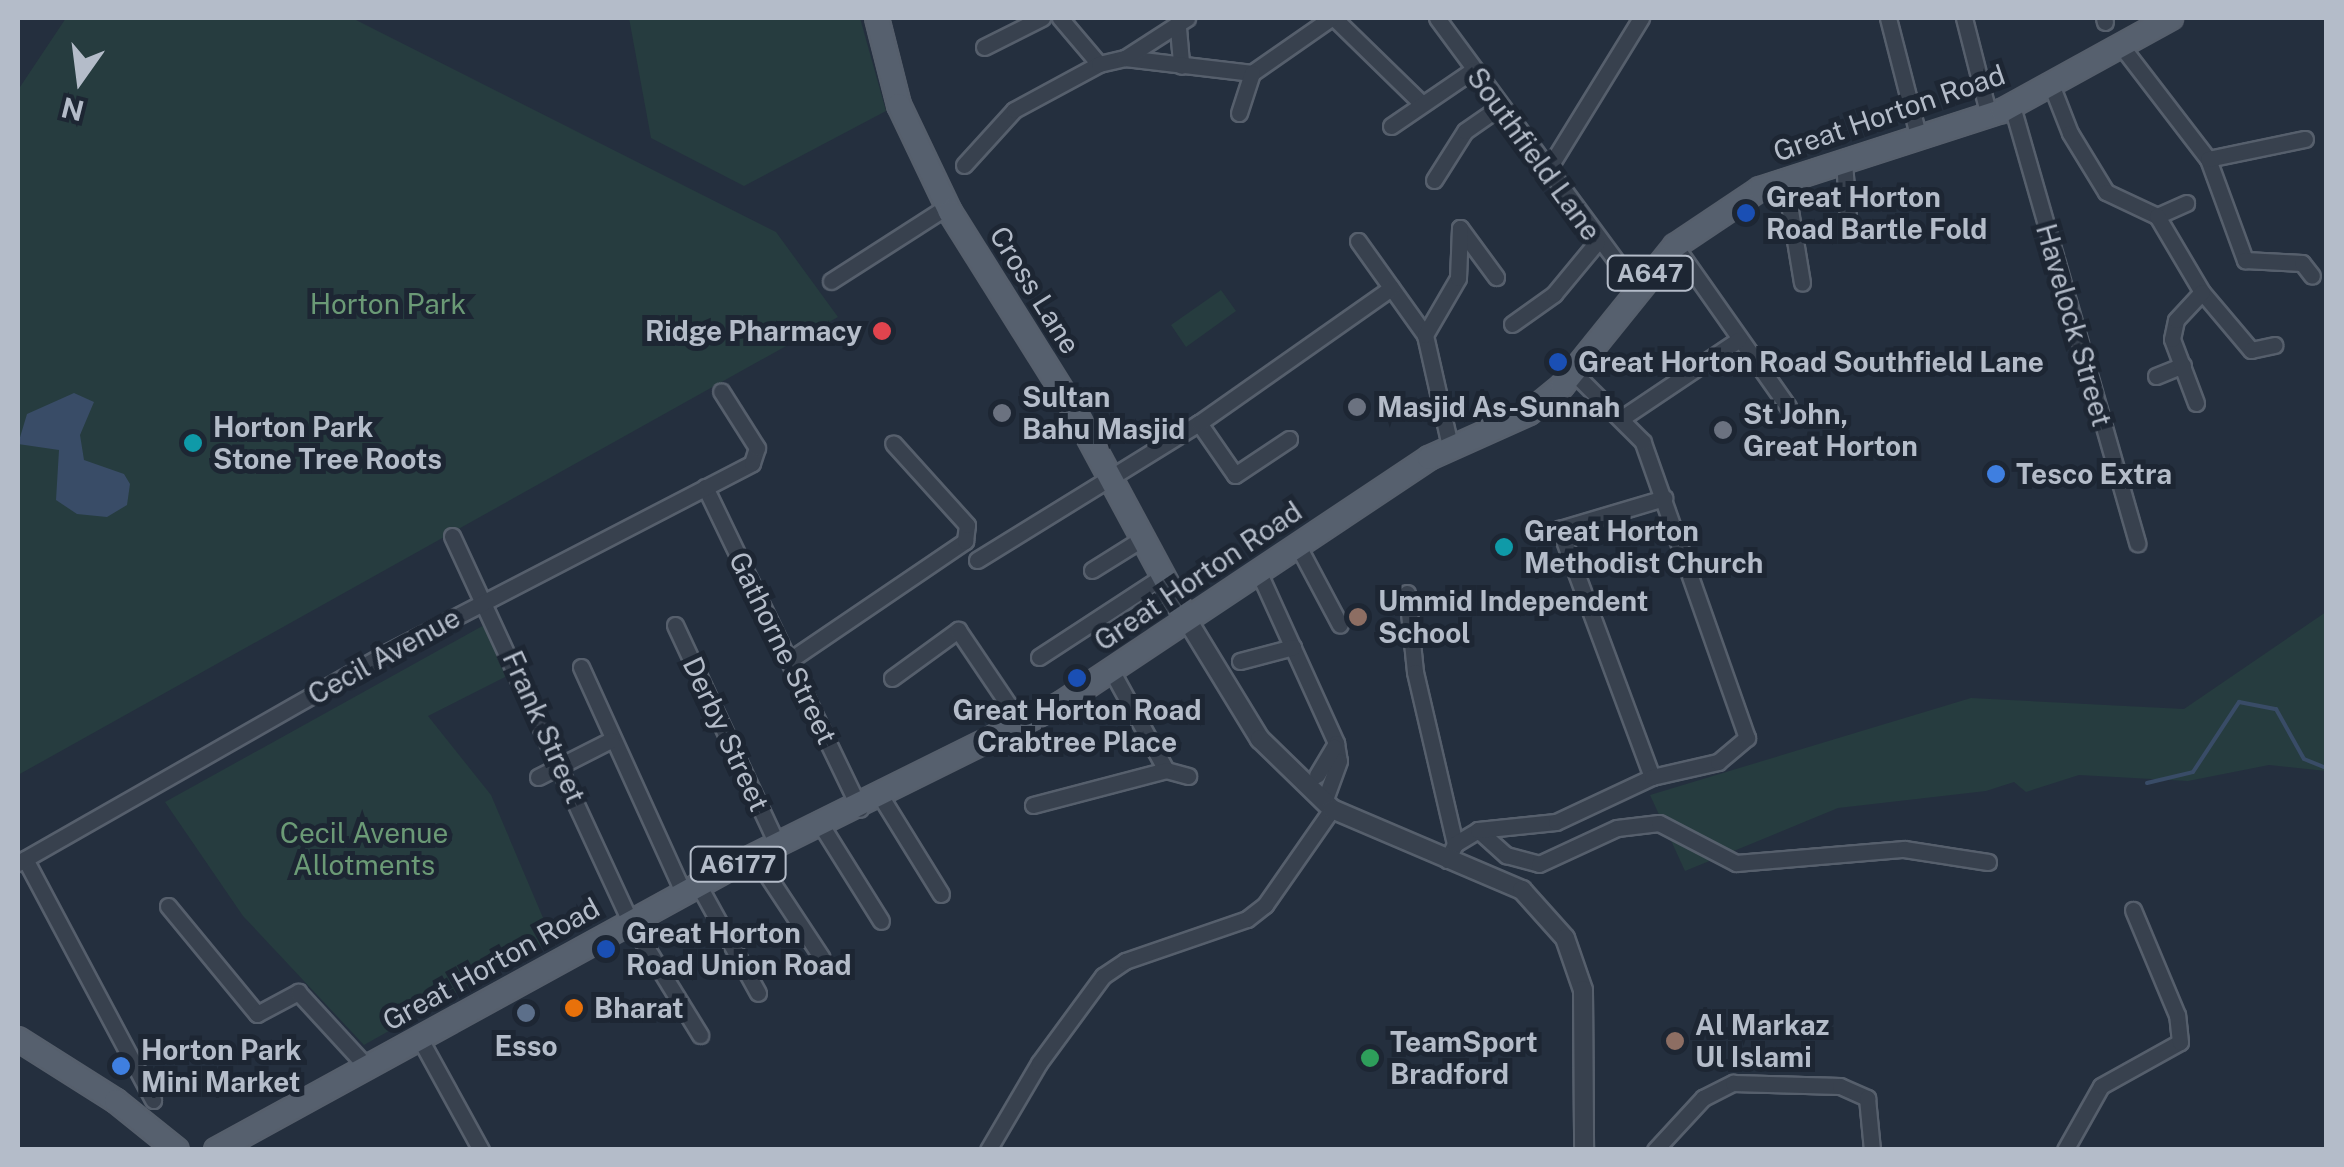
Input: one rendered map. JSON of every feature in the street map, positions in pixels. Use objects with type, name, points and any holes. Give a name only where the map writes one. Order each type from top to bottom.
[{"type":"main road","name":"Cross Lane","points":[[877,18],[899,105],[948,206],[1114,479],[1186,618]]},
{"type":"main road","name":"Great Horton Road","points":[[216,1150],[754,855],[860,809],[1022,726],[1450,446],[1529,413],[1573,372],[1636,288],[1675,246],[1760,188],[1988,116],[2052,87],[2109,36],[2171,18]]},
{"type":"main road","points":[[18,1038],[175,1148]]},
{"type":"street","points":[[984,46],[1042,18]]},
{"type":"street","points":[[1060,18],[1099,64]]},
{"type":"street","points":[[1239,113],[1252,73],[1333,18],[1422,104]]},
{"type":"street","name":"Southfield Lane","points":[[1437,18],[1596,242],[1636,288]]},
{"type":"street","points":[[1547,171],[1640,18]]},
{"type":"street","points":[[1888,18],[1919,138]]},
{"type":"street","points":[[1964,18],[1988,116]]},
{"type":"street","points":[[964,165],[1014,110],[1099,64],[1125,58],[1182,23]]},
{"type":"street","points":[[1181,66],[1182,23]]},
{"type":"street","points":[[2109,36],[2208,159],[2246,260],[2302,262],[2312,276]]},
{"type":"street","points":[[1125,58],[1252,73]]},
{"type":"street","points":[[1391,126],[1473,70]]},
{"type":"street","points":[[2052,87],[2070,133],[2106,192],[2157,216],[2202,292],[2233,322],[2250,350],[2274,345]]},
{"type":"street","points":[[1434,180],[1465,131],[1500,106]]},
{"type":"street","name":"Havelock Street","points":[[2012,106],[2137,543]]},
{"type":"street","points":[[2208,159],[2305,139]]},
{"type":"street","points":[[1844,161],[1849,232]]},
{"type":"street","points":[[1785,180],[1802,282]]},
{"type":"street","points":[[2157,216],[2186,203]]},
{"type":"street","points":[[831,281],[948,206]]},
{"type":"street","points":[[1424,335],[1458,278],[1460,228],[1496,277]]},
{"type":"street","points":[[1358,242],[1424,335],[1450,446]]},
{"type":"street","points":[[1512,324],[1554,294],[1596,242]]},
{"type":"street","points":[[1675,246],[1788,407]]},
{"type":"street","points":[[978,560],[1114,479],[1392,288]]},
{"type":"street","points":[[2196,403],[2172,339],[2176,320],[2202,292]]},
{"type":"street","points":[[1622,418],[1738,340]]},
{"type":"street","points":[[2156,376],[2183,365]]},
{"type":"street","points":[[1452,852],[1478,830],[1556,822],[1652,777],[1718,762],[1746,738],[1643,442],[1573,372]]},
{"type":"street","name":"Cecil Avenue","points":[[21,861],[487,601],[756,459],[757,448],[721,392]]},
{"type":"street","points":[[1199,423],[1235,475],[1288,439]]},
{"type":"street","points":[[790,660],[965,542],[967,525],[893,442]]},
{"type":"street","name":"Gathorne Street","points":[[706,487],[860,809]]},
{"type":"street","points":[[1652,777],[1560,529],[1664,498]]},
{"type":"street","name":"Frank Street","points":[[452,536],[487,601],[630,921],[700,1035]]},
{"type":"street","points":[[1092,570],[1145,537]]},
{"type":"street","points":[[1298,546],[1340,625]]},
{"type":"street","points":[[988,1150],[1039,1063],[1104,976],[1125,961],[1247,919],[1265,905],[1328,806],[1339,761],[1336,744],[1259,574]]},
{"type":"street","points":[[1039,658],[1165,575]]},
{"type":"street","points":[[1407,593],[1415,672],[1452,852]]},
{"type":"street","points":[[1186,618],[1260,739],[1328,806],[1452,852],[1522,890],[1565,938],[1583,990],[1584,1150]]},
{"type":"street","name":"Derby Street","points":[[675,625],[777,844]]},
{"type":"street","points":[[892,678],[958,630],[1022,726]]},
{"type":"street","points":[[1240,662],[1294,646]]},
{"type":"street","points":[[581,667],[611,740],[692,890],[758,993]]},
{"type":"street","points":[[1111,670],[1166,770]]},
{"type":"street","points":[[538,777],[611,740]]},
{"type":"street","points":[[1317,774],[1336,744]]},
{"type":"street","points":[[1033,805],[1166,770],[1188,776]]},
{"type":"street","points":[[881,797],[942,894]]},
{"type":"street","points":[[1478,830],[1506,855],[1539,864],[1617,828],[1651,824],[1678,828],[1725,861],[1904,849],[1988,862]]},
{"type":"street","points":[[821,825],[881,920]]},
{"type":"street","points":[[754,855],[822,958]]},
{"type":"street","points":[[21,861],[153,1100]]},
{"type":"street","points":[[168,906],[257,1014],[298,992],[367,1067]]},
{"type":"street","points":[[2065,1150],[2102,1086],[2180,1042],[2177,1015],[2133,910]]},
{"type":"street","points":[[420,1040],[481,1150]]},
{"type":"street","points":[[1656,1150],[1704,1098],[1733,1083],[1840,1086],[1867,1098],[1872,1150]]},
{"type":"green space","name":"Horton Park","points":[[66,18],[352,18],[776,232],[838,317],[18,775],[18,90]]},
{"type":"green space","points":[[629,18],[860,18],[886,111],[744,186],[651,138]]},
{"type":"green space","points":[[1221,290],[1236,311],[1186,347],[1171,325]]},
{"type":"green space","points":[[2326,612],[2326,771],[2269,765],[2188,781],[2079,775],[2026,792],[2014,782],[1986,791],[1838,808],[1685,871],[1650,795],[1971,698],[2184,709]]},
{"type":"green space","name":"Cecil Avenue Allotments","points":[[486,624],[509,675],[428,716],[491,795],[552,939],[364,1045],[243,916],[165,802]]},
{"type":"water","points":[[74,393],[94,402],[80,435],[84,460],[124,474],[130,484],[127,505],[107,517],[77,514],[56,500],[59,450],[18,444],[27,414]]},
{"type":"waterway","points":[[2147,783],[2193,772],[2239,702],[2276,709],[2304,759],[2326,768]]},
{"type":"place","name":"Great Horton Road Bartle Fold","points":[[1746,213]]},
{"type":"place","name":"Ridge Pharmacy","points":[[882,331]]},
{"type":"place","name":"Great Horton Road Southfield Lane","points":[[1558,362]]},
{"type":"place","name":"Masjid As-Sunnah","points":[[1357,407]]},
{"type":"place","name":"Sultan Bahu Masjid","points":[[1002,413]]},
{"type":"place","name":"St John, Great Horton","points":[[1723,430]]},
{"type":"place","name":"Horton Park Stone Tree Roots","points":[[193,443]]},
{"type":"place","name":"Tesco Extra","points":[[1996,474]]},
{"type":"place","name":"Great Horton Methodist Church","points":[[1504,547]]},
{"type":"place","name":"Ummid Independent School","points":[[1358,617]]},
{"type":"place","name":"Great Horton Road Crabtree Place","points":[[1077,678]]},
{"type":"place","name":"Great Horton Road Union Road","points":[[606,949]]},
{"type":"place","name":"Bharat","points":[[574,1008]]},
{"type":"place","name":"Esso","points":[[526,1013]]},
{"type":"place","name":"Al Markaz Ul Islami","points":[[1675,1041]]},
{"type":"place","name":"TeamSport Bradford","points":[[1370,1058]]},
{"type":"place","name":"Horton Park Mini Market","points":[[121,1066]]}]
